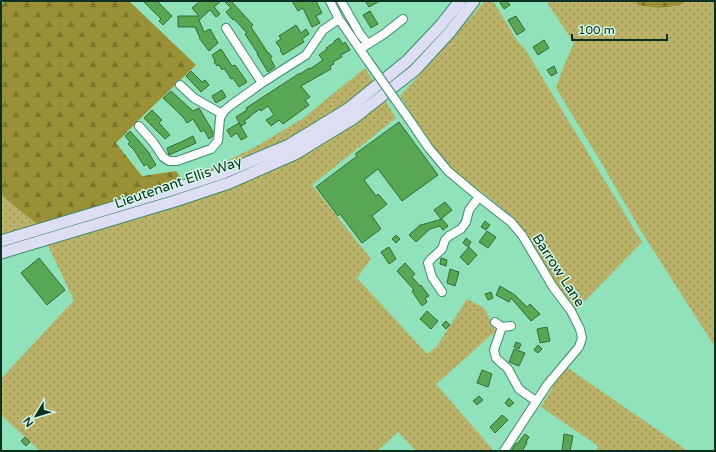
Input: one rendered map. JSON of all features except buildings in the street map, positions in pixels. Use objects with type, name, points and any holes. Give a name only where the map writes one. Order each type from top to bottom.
[{"type":"main road","name":"Lieutenant Ellis Way","points":[[1,241],[178,188],[223,172],[289,145],[348,109],[407,61],[441,25],[460,1]]},
{"type":"main road","name":"Lieutenant Ellis Way","points":[[1,253],[222,186],[295,154],[354,118],[415,70],[450,32],[474,1]]},
{"type":"street","name":"Barrow Lane","points":[[330,1],[339,19],[428,147],[448,171],[478,197],[511,222],[522,235],[553,287],[571,311],[580,329],[582,338],[579,347],[536,401],[504,451]]},
{"type":"street","points":[[341,1],[360,34],[368,44]]},
{"type":"street","points":[[138,126],[154,142],[163,157],[169,161],[177,162],[206,152],[214,147],[218,141],[220,123],[224,111],[262,83],[306,55],[320,33],[339,19]]},
{"type":"street","points":[[360,49],[384,34],[403,19]]},
{"type":"street","points":[[226,28],[262,83]]},
{"type":"street","points":[[180,85],[194,98],[222,114]]},
{"type":"street","points":[[442,292],[432,277],[428,263],[442,249],[445,240],[461,229],[466,222],[469,210],[478,197]]},
{"type":"street","points":[[495,322],[502,327],[511,326]]},
{"type":"street","points":[[502,327],[494,350],[496,358],[508,369],[519,389],[536,401]]},
{"type":"shaded area","points":[[485,1],[493,1],[518,42],[525,49],[642,242],[572,314],[513,217],[448,167],[400,96]]},
{"type":"shaded area","points":[[546,1],[715,1],[715,347],[641,231],[556,88],[574,43]]},
{"type":"shaded area","points":[[365,68],[396,118],[312,185],[371,259],[357,278],[427,354],[437,346],[467,299],[484,308],[496,331],[436,384],[494,451],[416,451],[398,432],[377,451],[40,451],[1,415],[1,379],[74,300],[38,225],[183,181],[221,164],[255,147],[302,119]]},
{"type":"shaded area","points":[[1,195],[38,225],[1,235]]},
{"type":"shaded area","points":[[565,366],[688,451],[596,451],[598,446],[541,407]]},
{"type":"green space","points":[[5,1],[129,1],[196,65],[116,143],[142,176],[176,171],[183,181],[38,225],[1,195],[1,5]]},
{"type":"green space","points":[[636,1],[687,1],[680,5],[658,8],[638,5]]}]
